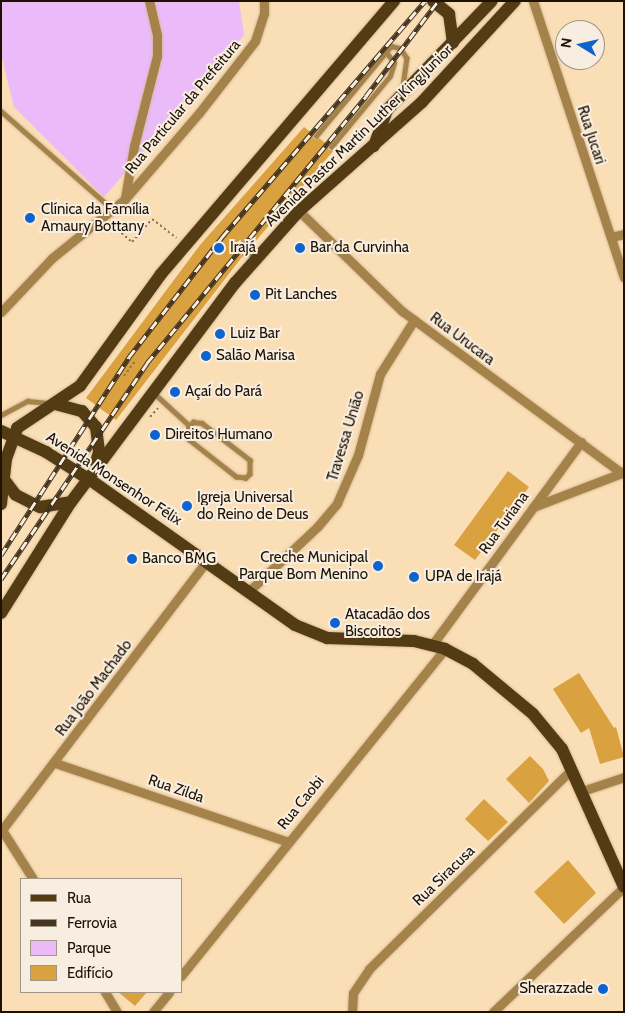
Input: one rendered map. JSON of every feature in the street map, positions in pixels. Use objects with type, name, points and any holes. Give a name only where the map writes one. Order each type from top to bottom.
[{"type":"main road","points":[[433,1],[449,14],[454,44]]},
{"type":"main road","points":[[374,146],[384,116],[399,98],[454,44],[492,1]]},
{"type":"main road","name":"Avenida Pastor Martin Luther King Junior","points":[[1,613],[71,502],[152,392],[263,251],[300,211],[435,89],[515,1]]},
{"type":"main road","points":[[1,504],[7,433],[55,404],[84,382],[187,242],[396,3]]},
{"type":"main road","points":[[55,404],[82,411],[96,427],[99,452],[91,475]]},
{"type":"main road","name":"Avenida Monsenhor Félix","points":[[7,433],[91,475],[295,625],[328,638],[397,640],[432,645],[445,649],[473,664],[534,714],[562,749],[624,887]]},
{"type":"main road","points":[[2,476],[16,495],[40,507],[71,502]]},
{"type":"street","name":"Rua Particular da Prefeitura","points":[[125,198],[134,146],[157,56],[157,35],[149,1]]},
{"type":"street","name":"Rua Particular da Prefeitura","points":[[1,312],[52,258],[104,218],[125,198],[248,52],[261,29],[264,1]]},
{"type":"street","name":"Rua Jucari","points":[[533,1],[624,277]]},
{"type":"street","name":"Rua Urucara","points":[[300,211],[414,320],[623,472]]},
{"type":"street","points":[[611,237],[624,234]]},
{"type":"street","name":"Travessa União","points":[[248,592],[318,526],[337,503],[353,469],[380,374],[414,320]]},
{"type":"street","name":"Rua Turiana","points":[[432,645],[581,442]]},
{"type":"street","points":[[533,507],[623,472]]},
{"type":"street","name":"Rua João Machado","points":[[2,831],[207,561]]},
{"type":"street","name":"Rua Caobi","points":[[182,975],[445,649]]},
{"type":"street","name":"Rua Zilda","points":[[55,763],[288,842]]},
{"type":"street","name":"Rua Siracusa","points":[[352,1012],[353,993],[369,969],[572,769]]},
{"type":"street","points":[[582,791],[624,777]]},
{"type":"street","points":[[2,831],[32,878]]},
{"type":"street","points":[[493,1012],[624,887]]},
{"type":"street","points":[[106,993],[117,1012]]},
{"type":"street","points":[[153,1012],[168,993]]},
{"type":"lane","points":[[316,136],[391,46],[397,46],[407,58],[406,79],[399,98]]},
{"type":"lane","points":[[331,147],[390,76],[394,63],[385,51]]},
{"type":"lane","points":[[1,111],[113,210]]},
{"type":"lane","points":[[244,254],[263,251]]},
{"type":"lane","points":[[152,392],[189,425]]},
{"type":"lane","points":[[1,415],[27,401],[55,404]]},
{"type":"lane","points":[[202,423],[250,460],[250,474],[246,478],[236,477],[189,440],[186,430],[189,425],[202,423]]},
{"type":"path","points":[[104,218],[132,242],[152,219],[178,240],[187,242]]},
{"type":"path","points":[[124,376],[136,360]]},
{"type":"green space","points":[[1,1],[239,1],[244,35],[104,197],[14,107],[1,54]]},
{"type":"building","points":[[304,127],[313,134],[314,139],[319,138],[328,145],[329,150],[334,150],[248,250],[241,252],[242,257],[116,420],[86,398],[200,245]]},
{"type":"building","points":[[508,471],[529,487],[475,560],[454,545]]},
{"type":"building","points":[[579,673],[614,728],[616,727],[624,757],[600,764],[589,728],[581,733],[553,689]]},
{"type":"building","points":[[530,756],[543,769],[549,781],[529,803],[506,779]]},
{"type":"building","points":[[484,799],[508,822],[488,841],[465,819]]},
{"type":"building","points":[[568,860],[596,893],[564,924],[534,892]]},
{"type":"building","points":[[119,993],[146,993],[135,1006]]},
{"type":"railway","points":[[1,555],[129,357],[222,237],[425,1]]},
{"type":"railway","points":[[1,579],[147,363],[366,96],[438,1]]},
{"type":"place","name":"Clínica da Família Amaury Bottany","points":[[30,218]]},
{"type":"place","name":"Irajá","points":[[219,248]]},
{"type":"place","name":"Bar da Curvinha","points":[[300,248]]},
{"type":"place","name":"Pit Lanches","points":[[255,295]]},
{"type":"place","name":"Luiz Bar","points":[[220,334]]},
{"type":"place","name":"Salão Marisa","points":[[206,356]]},
{"type":"place","name":"Açaí do Pará","points":[[175,392]]},
{"type":"place","name":"Direitos Humano","points":[[155,435]]},
{"type":"place","name":"Igreja Universal do Reino de Deus","points":[[187,506]]},
{"type":"place","name":"Banco BMG","points":[[132,559]]},
{"type":"place","name":"Creche Municipal Parque Bom Menino","points":[[378,566]]},
{"type":"place","name":"UPA de Irajá","points":[[414,577]]},
{"type":"place","name":"Atacadão dos Biscoitos","points":[[335,623]]},
{"type":"place","name":"Sherazzade","points":[[603,989]]}]
